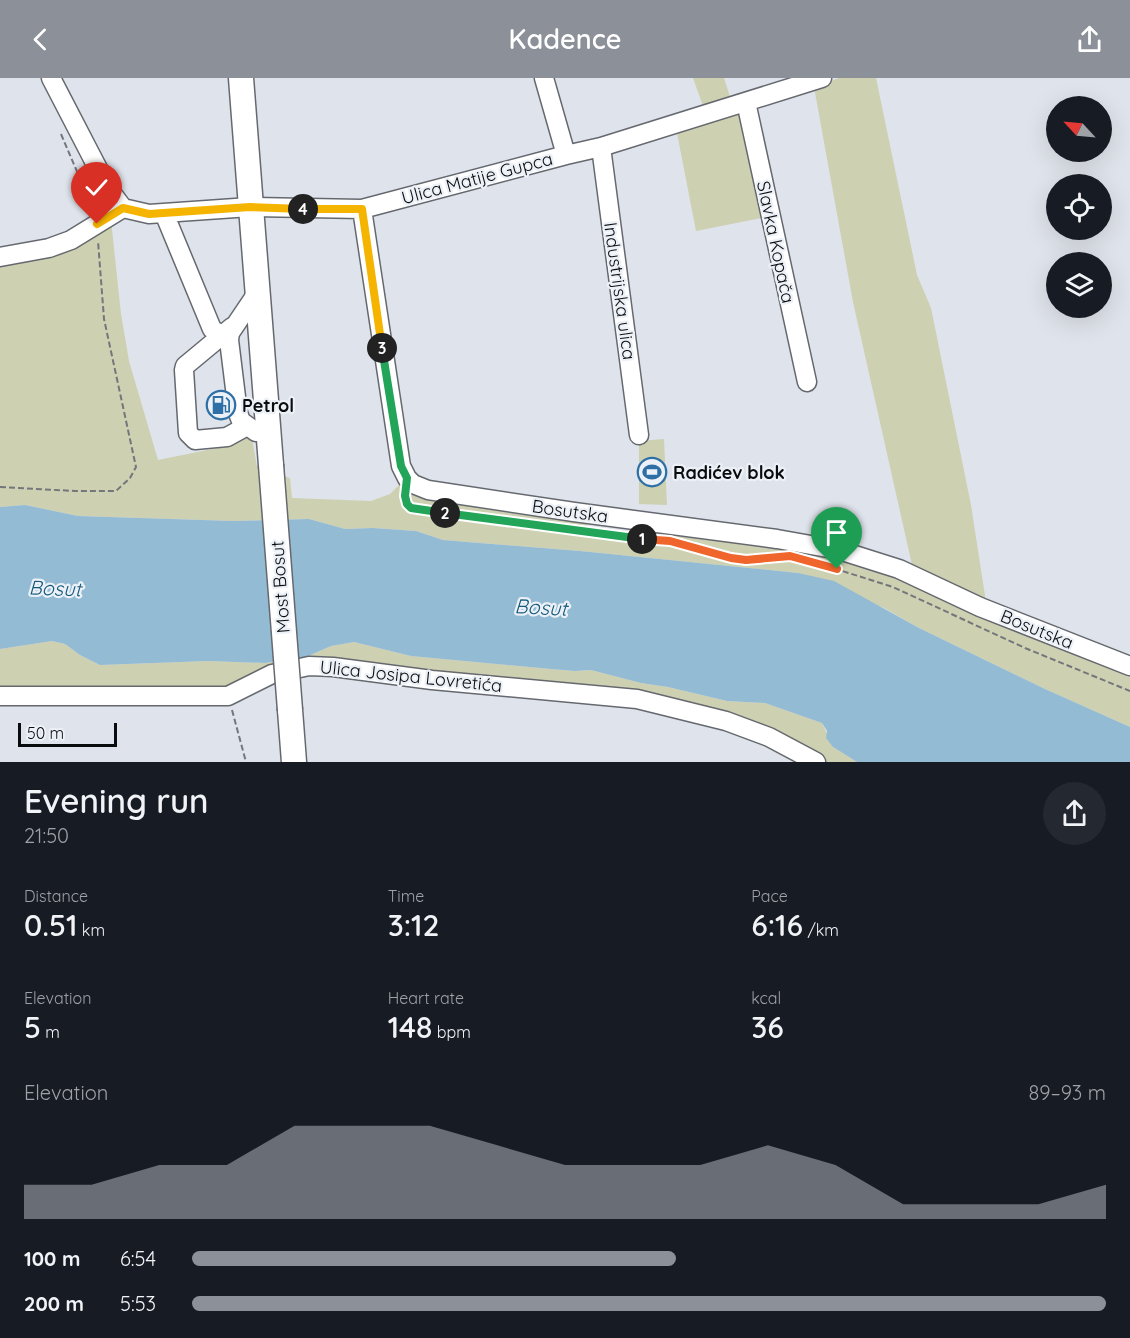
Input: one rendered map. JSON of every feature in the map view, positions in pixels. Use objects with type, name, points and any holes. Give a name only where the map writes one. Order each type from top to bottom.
[{"type":"main road","name":"Most Bosut","points":[[241,78],[294,762]]},
{"type":"street","points":[[0,257],[48,248],[71,240],[123,208],[108,188],[51,78]]},
{"type":"street","points":[[544,78],[566,155]]},
{"type":"street","name":"Ulica Matije Gupca","points":[[123,208],[149,214],[250,207],[362,209],[600,147],[822,78]]},
{"type":"street","name":"Slavka Kopača","points":[[746,102],[807,382]]},
{"type":"street","name":"Industrijska ulica","points":[[600,147],[639,435]]},
{"type":"street","points":[[362,209],[401,466],[407,478]]},
{"type":"street","points":[[164,213],[212,329],[227,334]]},
{"type":"street","points":[[247,426],[227,437],[195,440],[188,433],[183,370],[185,366],[227,334],[257,293]]},
{"type":"street","points":[[227,334],[241,421],[269,441]]},
{"type":"street","name":"Bosutska","points":[[407,478],[428,490],[777,539],[839,550],[899,569],[980,607],[1130,666]]},
{"type":"street","name":"Ulica Josipa Lovretića","points":[[0,696],[228,696],[272,674],[309,666],[637,699],[726,721],[778,742],[816,762]]},
{"type":"path","points":[[0,487],[116,491],[130,478],[136,467],[104,319],[95,213],[58,127]]},
{"type":"path","points":[[407,478],[405,496],[411,508],[640,539],[670,541],[746,560],[782,556]]},
{"type":"path","points":[[809,561],[892,587],[1025,648],[1130,691]]},
{"type":"path","points":[[228,696],[246,762]]},
{"type":"green space","points":[[693,78],[724,78],[730,97],[703,106]]},
{"type":"green space","points":[[839,78],[876,78],[917,275],[931,308],[971,505],[986,602],[912,565],[853,302],[814,87]]},
{"type":"green space","points":[[743,111],[766,217],[696,231],[677,133]]},
{"type":"green space","points":[[111,220],[121,314],[129,361],[158,460],[232,445],[241,438],[249,437],[252,438],[257,467],[290,478],[292,498],[371,501],[390,494],[399,485],[427,496],[585,519],[589,530],[630,536],[631,528],[715,537],[860,562],[1130,670],[1130,727],[1045,689],[919,628],[884,608],[798,573],[443,540],[416,531],[345,529],[309,519],[233,521],[78,516],[25,505],[0,507],[0,262]]},
{"type":"green space","name":"Radićev blok","points":[[664,439],[667,505],[639,504],[639,441]]},
{"type":"green space","points":[[52,641],[65,644],[100,665],[208,661],[265,663],[306,657],[331,646],[354,642],[411,656],[575,671],[591,670],[727,701],[765,703],[822,723],[833,747],[857,762],[823,762],[735,719],[358,666],[230,690],[0,689],[0,649]]},
{"type":"water","name":"Bosut","points":[[25,505],[78,516],[233,521],[309,519],[345,529],[416,531],[443,540],[798,573],[834,581],[919,628],[1130,727],[1130,762],[857,762],[833,747],[826,738],[827,731],[822,723],[765,703],[727,701],[591,670],[575,671],[411,656],[354,642],[331,646],[306,657],[265,663],[208,661],[100,665],[65,644],[52,641],[0,649],[0,507]]},
{"type":"place","name":"Petrol","points":[[221,405]]},
{"type":"place","name":"Radićev blok","points":[[652,472]]},
{"type":"route","points":[[97,224],[123,208],[149,214],[250,207],[362,209],[401,466],[407,478],[405,496],[411,508],[504,522],[670,541],[746,560],[790,556],[837,569]]}]
